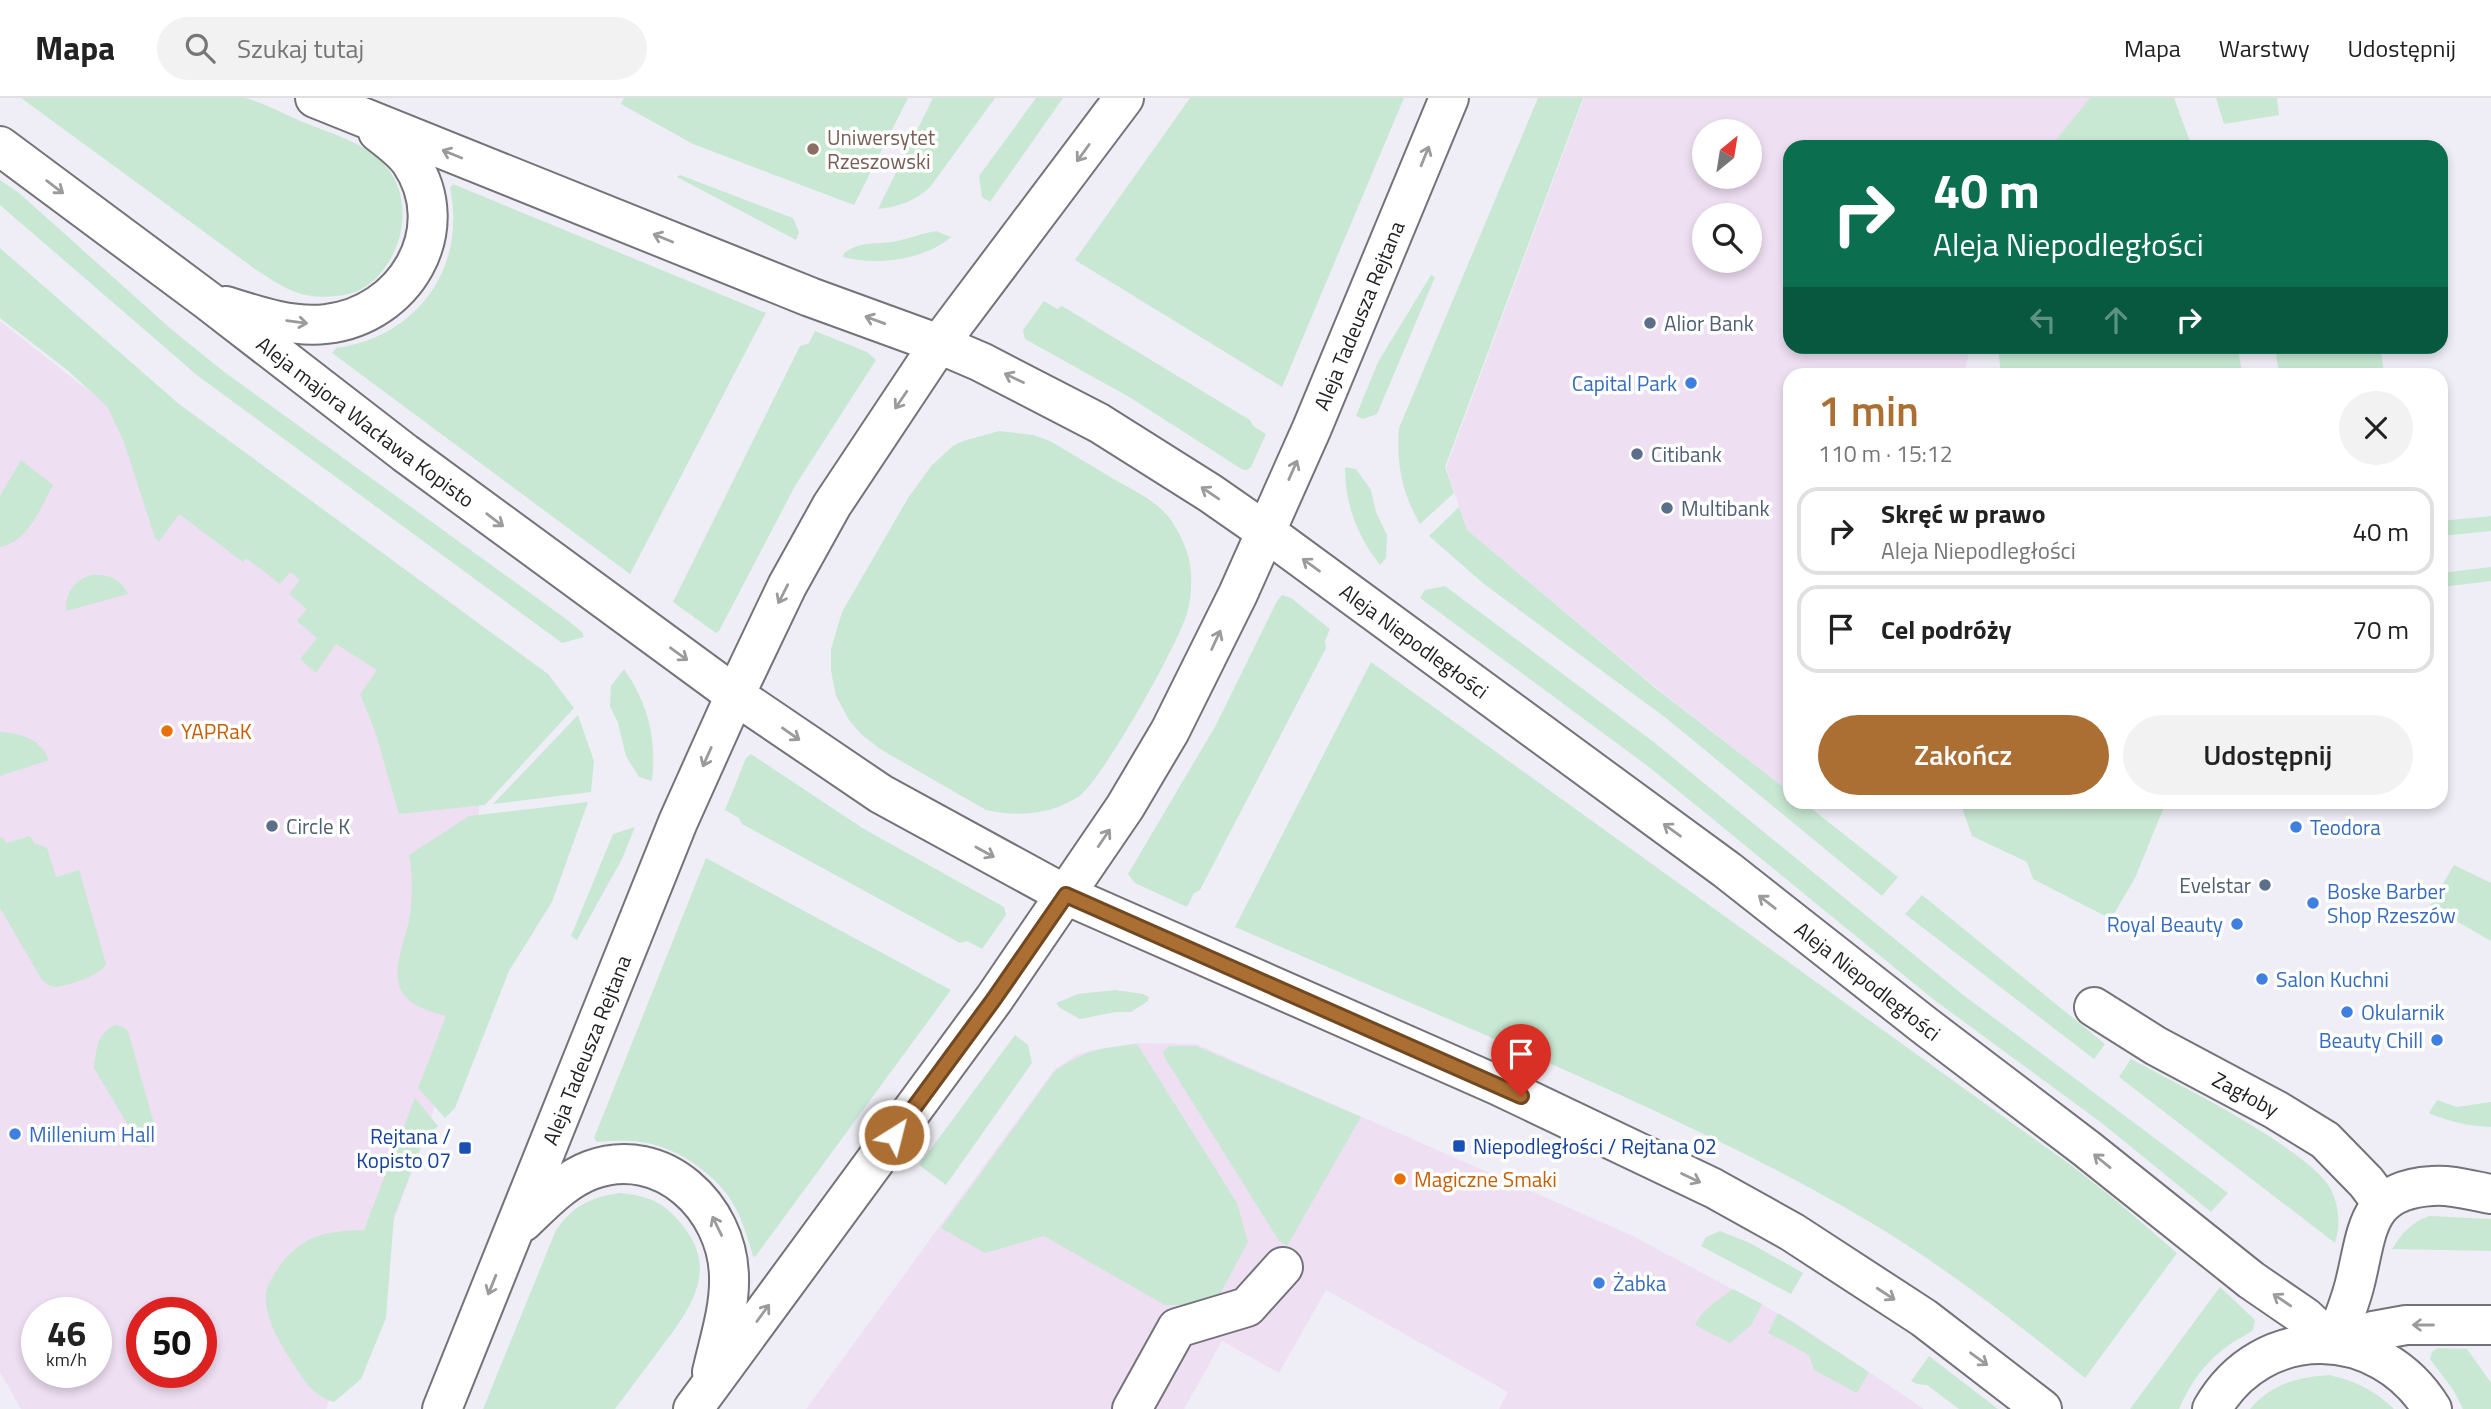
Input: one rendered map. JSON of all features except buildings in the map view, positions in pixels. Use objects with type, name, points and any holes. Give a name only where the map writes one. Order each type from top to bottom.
[{"type":"main road","points":[[314,98],[798,292],[939,344],[1124,98]]},
{"type":"main road","name":"Aleja Tadeusza Rejtana","points":[[1066,895],[1125,807],[1199,676],[1312,428],[1449,98]]},
{"type":"main road","points":[[207,300],[255,315],[301,324],[325,325],[371,311],[399,288],[410,274],[425,240],[429,216],[417,174],[402,151],[353,114]]},
{"type":"main road","name":"Aleja majora Wacława Kopisto","points":[[0,146],[207,300],[405,453],[735,695],[881,793],[1066,895]]},
{"type":"main road","name":"Aleja Niepodległości","points":[[939,344],[1020,381],[1099,423],[1210,492],[1266,532],[1727,870],[1924,1026],[2087,1149],[2251,1280],[2305,1317],[2334,1344]]},
{"type":"main road","name":"Aleja Tadeusza Rejtana","points":[[442,1409],[678,822],[735,695],[787,586],[832,505],[939,344]]},
{"type":"main road","points":[[701,1398],[994,999],[1066,895],[1497,1085],[1713,1188],[1791,1232],[1924,1318],[2042,1409]]},
{"type":"main road","name":"Zagłoby","points":[[2094,1007],[2156,1046],[2276,1110],[2325,1140],[2366,1182],[2382,1203]]},
{"type":"main road","points":[[513,1231],[572,1180],[604,1166],[630,1163],[646,1166],[693,1193],[707,1208],[718,1227],[724,1241],[729,1275],[728,1297],[701,1398]]},
{"type":"main road","points":[[2334,1344],[2355,1285],[2367,1227],[2382,1203],[2404,1191],[2434,1185],[2491,1194]]},
{"type":"main road","points":[[1132,1409],[1177,1328],[1248,1307],[1283,1267]]},
{"type":"main road","points":[[2212,1409],[2234,1379],[2261,1359],[2295,1346],[2334,1344],[2373,1331],[2406,1325],[2491,1325]]},
{"type":"main road","points":[[2334,1344],[2366,1352],[2395,1367],[2418,1389],[2432,1409]]},
{"type":"shaded area","points":[[1584,98],[2090,98],[2056,140],[1783,140],[1783,354],[1968,354],[1965,368],[1783,368],[1783,787],[1654,686],[1467,530],[1446,468]]},
{"type":"shaded area","points":[[0,321],[199,472],[418,670],[479,785],[479,882],[466,996],[432,1115],[326,1409],[21,1409],[0,1372]]},
{"type":"shaded area","points":[[1137,1043],[1196,1044],[1633,1236],[1794,1322],[1924,1409],[1499,1409],[1508,1392],[1326,1290],[1279,1373],[1222,1341],[1184,1409],[806,1409],[1054,1070],[1076,1055]]},
{"type":"green space","points":[[21,98],[244,98],[259,102],[354,143],[379,159],[391,173],[399,189],[402,224],[398,241],[381,273],[362,289],[333,296],[312,296],[297,292],[255,269]]},
{"type":"green space","name":"Uniwersytet Rzeszowski","points":[[624,98],[908,98],[854,205],[693,144],[621,104]]},
{"type":"green space","points":[[933,98],[995,98],[930,187],[906,202],[878,209]]},
{"type":"green space","points":[[1036,98],[1063,98],[990,202],[982,197],[979,176]]},
{"type":"green space","points":[[1190,98],[1404,98],[1282,387],[1075,260]]},
{"type":"green space","points":[[1538,98],[1583,98],[1445,467],[1454,493],[1420,524],[1402,478],[1398,453],[1399,428]]},
{"type":"green space","points":[[2090,98],[2174,98],[2189,140],[2056,140]]},
{"type":"green space","points":[[2216,98],[2277,98],[2279,115],[2224,124]]},
{"type":"green space","points":[[680,175],[793,218],[799,232],[796,240],[677,177]]},
{"type":"green space","points":[[0,180],[19,193],[171,329],[223,371],[566,619],[582,632],[584,637],[562,643],[198,376],[0,205]]},
{"type":"green space","points":[[453,184],[766,313],[630,574],[332,353],[336,348],[365,341],[390,330],[412,314],[430,294],[443,271],[451,245],[453,217],[450,188]]},
{"type":"green space","points":[[936,231],[951,237],[914,256],[885,261],[843,257],[844,253],[857,246],[897,241]]},
{"type":"green space","points":[[0,248],[179,404],[548,674],[574,708],[485,805],[399,814],[375,731],[360,694],[377,670],[336,644],[316,673],[300,659],[317,638],[297,621],[307,609],[289,594],[300,580],[290,572],[280,584],[246,558],[243,562],[179,514],[159,542],[155,538],[124,442],[107,406],[67,370],[0,318]]},
{"type":"green space","points":[[1431,275],[1435,277],[1377,414],[1363,419],[1356,416],[1378,362]]},
{"type":"green space","points":[[1044,301],[1057,309],[1062,306],[1250,420],[1253,426],[1266,434],[1251,467],[1243,470],[1131,398],[1025,339],[1023,330]]},
{"type":"green space","points":[[815,331],[867,352],[876,360],[795,486],[716,633],[673,602],[800,346],[809,343]]},
{"type":"green space","points":[[1999,354],[2239,354],[2241,368],[2000,368]]},
{"type":"green space","points":[[2276,354],[2381,354],[2383,368],[2278,368]]},
{"type":"green space","points":[[999,431],[1033,435],[1050,441],[1156,505],[1170,518],[1180,535],[1189,558],[1191,576],[1188,610],[1171,650],[1122,739],[1104,765],[1078,797],[1056,808],[1022,814],[986,810],[880,749],[849,720],[836,696],[831,670],[831,649],[842,612],[908,498],[932,465],[953,446]]},
{"type":"green space","points":[[21,460],[53,485],[26,531],[10,544],[0,547],[0,496]]},
{"type":"green space","points":[[1345,467],[1356,469],[1371,490],[1376,512],[1387,535],[1386,558],[1380,565],[1354,519],[1347,494]]},
{"type":"green space","points":[[1459,507],[1467,530],[1654,687],[1783,787],[1783,809],[1812,809],[1898,877],[1882,896],[1666,718],[1484,584],[1429,536]]},
{"type":"green space","points":[[2491,516],[2491,531],[2448,535],[2448,520]]},
{"type":"green space","points":[[2491,567],[2491,581],[2448,586],[2448,572]]},
{"type":"green space","points":[[91,575],[113,578],[128,594],[66,611],[67,598],[72,588]]},
{"type":"green space","points":[[1445,586],[1655,743],[1962,994],[2228,1193],[2211,1212],[2103,1124],[1933,999],[1649,767],[1420,598],[1425,590]]},
{"type":"green space","points":[[1282,595],[1291,598],[1330,629],[1325,641],[1326,648],[1200,890],[1194,893],[1187,907],[1135,883],[1128,874],[1216,725]]},
{"type":"green space","points":[[1371,662],[2072,1166],[2177,1253],[2085,1378],[2004,1314],[1921,1254],[1803,1184],[1618,1094],[1235,927]]},
{"type":"green space","points":[[624,669],[639,695],[649,722],[653,751],[652,781],[639,777],[626,756],[618,723],[610,706],[611,686]]},
{"type":"green space","points":[[578,715],[594,761],[591,792],[493,804]]},
{"type":"green space","points":[[0,732],[29,738],[41,747],[49,760],[0,776]]},
{"type":"green space","points":[[751,754],[864,829],[1004,907],[1006,915],[982,949],[967,941],[960,943],[742,824],[739,818],[725,810],[746,758]]},
{"type":"green space","points":[[588,802],[552,902],[509,971],[455,1108],[445,1118],[418,1088],[446,1016],[409,1000],[398,981],[399,959],[411,908],[409,855],[469,816]]},
{"type":"green space","points":[[1962,809],[2163,809],[2135,878],[2111,919],[2033,879],[2027,862],[1972,836]]},
{"type":"green space","points":[[635,827],[622,859],[577,940],[571,936],[613,834]]},
{"type":"green space","points":[[30,836],[34,843],[47,848],[56,877],[79,870],[106,964],[92,976],[57,987],[42,980],[0,908],[0,838],[6,843]]},
{"type":"green space","points":[[706,858],[951,990],[755,1257],[734,1205],[719,1185],[696,1165],[677,1153],[656,1145],[630,1141],[597,1142],[594,1138]]},
{"type":"green space","points":[[2454,865],[2491,883],[2491,941],[2430,906]]},
{"type":"green space","points":[[1922,895],[2105,1044],[2094,1059],[1905,914]]},
{"type":"green space","points":[[1115,990],[1143,994],[1149,997],[1148,1001],[1131,1012],[1080,1019],[1056,1003],[1078,994]]},
{"type":"green space","points":[[114,1025],[128,1031],[156,1131],[154,1141],[147,1148],[140,1145],[94,1068],[101,1038]]},
{"type":"green space","points":[[1015,1035],[1028,1045],[1032,1063],[946,1185],[919,1165]]},
{"type":"green space","points":[[1137,1044],[1237,1203],[1248,1242],[1214,1305],[1165,1305],[1044,1236],[985,1253],[941,1228],[1055,1071],[1094,1051]]},
{"type":"green space","points":[[1169,1046],[1196,1046],[1361,1117],[1287,1246],[1279,1241],[1165,1058],[1163,1052]]},
{"type":"green space","points":[[2131,1059],[2248,1123],[2314,1170],[2325,1180],[2335,1200],[2338,1222],[2335,1243],[2119,1077]]},
{"type":"green space","points":[[415,1098],[438,1126],[424,1139],[394,1216],[386,1318],[361,1379],[334,1402],[314,1391],[290,1359],[267,1311],[267,1291],[286,1258],[305,1242],[326,1234],[364,1230]]},
{"type":"green space","points":[[2437,1100],[2457,1107],[2491,1102],[2491,1127],[2459,1123],[2429,1113]]},
{"type":"green space","points":[[620,1193],[641,1196],[658,1203],[686,1230],[696,1247],[700,1263],[699,1279],[678,1325],[615,1409],[483,1409],[556,1230],[583,1204]]},
{"type":"green space","points":[[2429,1216],[2491,1219],[2491,1251],[2392,1249],[2408,1229]]},
{"type":"green space","points":[[1720,1231],[1750,1243],[1803,1273],[1791,1294],[1701,1246],[1706,1237]]},
{"type":"green space","points":[[2220,1287],[2255,1320],[2253,1330],[2229,1345],[2206,1365],[2188,1390],[2179,1409],[2130,1409]]},
{"type":"green space","points":[[1733,1289],[1762,1304],[1752,1324],[1730,1343],[1695,1325],[1707,1309]]},
{"type":"green space","points":[[1778,1313],[1869,1372],[1857,1393],[1814,1370],[1809,1355],[1768,1333]]},
{"type":"green space","points":[[2438,1348],[2467,1349],[2491,1383],[2491,1409],[2463,1409],[2454,1391],[2430,1359],[2432,1352]]},
{"type":"green space","points":[[1929,1356],[1998,1409],[1959,1409],[1927,1385],[1911,1381]]},
{"type":"green space","points":[[2329,1375],[2364,1387],[2394,1409],[2250,1409],[2267,1393],[2286,1383]]},
{"type":"place","name":"Uniwersytet Rzeszowski","points":[[813,149]]},
{"type":"place","name":"Alior Bank","points":[[1650,323]]},
{"type":"place","name":"Capital Park","points":[[1691,383]]},
{"type":"place","name":"Citibank","points":[[1637,454]]},
{"type":"place","name":"Multibank","points":[[1667,508]]},
{"type":"place","name":"YAPRaK","points":[[167,731]]},
{"type":"place","name":"Circle K","points":[[272,826]]},
{"type":"place","name":"Teodora","points":[[2296,827]]},
{"type":"place","name":"Evelstar","points":[[2265,885]]},
{"type":"place","name":"Boske Barber Shop Rzeszów","points":[[2313,903]]},
{"type":"place","name":"Royal Beauty","points":[[2237,924]]},
{"type":"place","name":"Salon Kuchni","points":[[2262,979]]},
{"type":"place","name":"Okularnik","points":[[2347,1012]]},
{"type":"place","name":"Beauty Chill","points":[[2437,1040]]},
{"type":"place","name":"Millenium Hall","points":[[15,1134]]},
{"type":"place","name":"Niepodległości / Rejtana 02","points":[[1459,1146]]},
{"type":"place","name":"Rejtana / Kopisto 07","points":[[465,1148]]},
{"type":"place","name":"Magiczne Smaki","points":[[1400,1179]]},
{"type":"place","name":"Żabka","points":[[1599,1283]]},
{"type":"route","points":[[894,1135],[1066,895],[1521,1096]]}]
